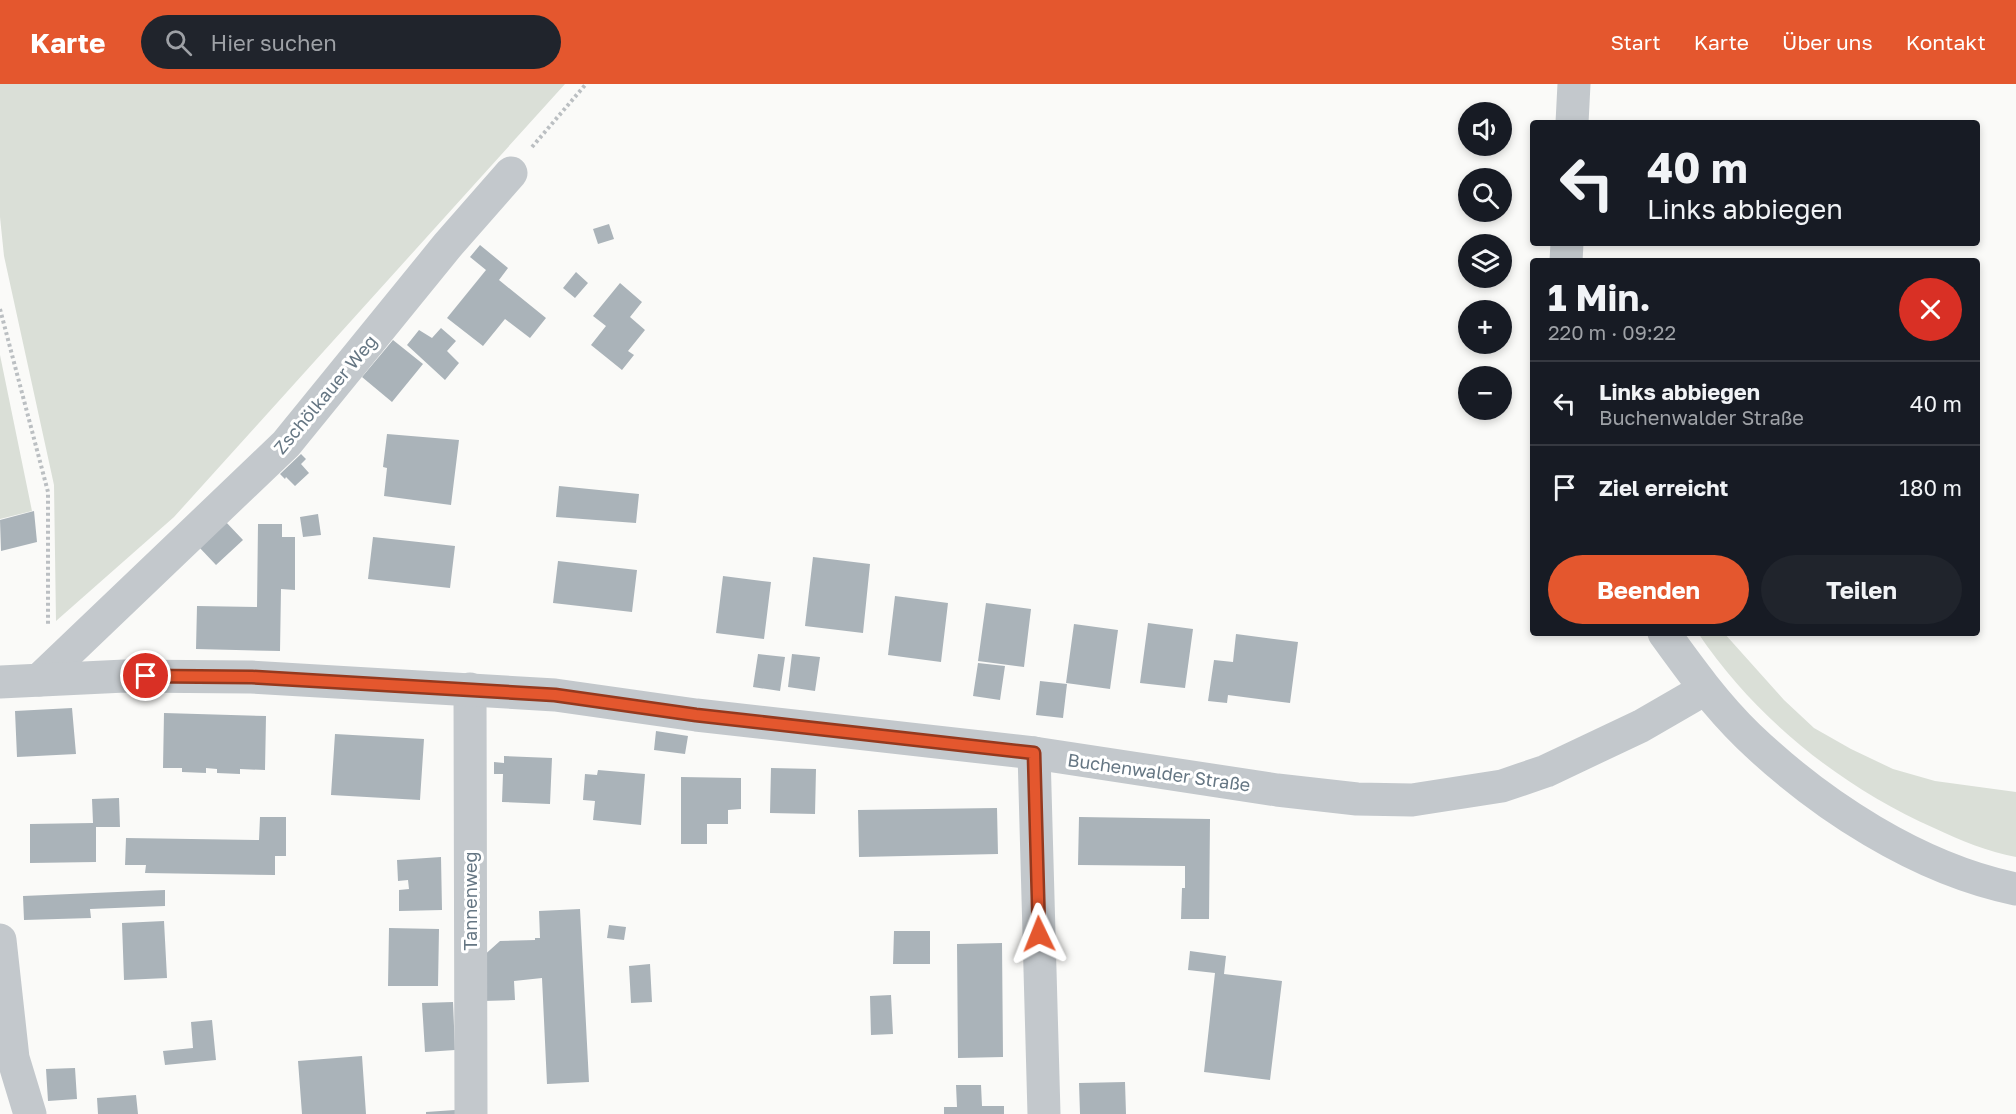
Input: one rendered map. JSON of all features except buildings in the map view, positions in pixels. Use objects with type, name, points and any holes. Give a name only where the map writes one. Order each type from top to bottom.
[{"type":"street","points":[[1572,120],[1574,84]]},
{"type":"street","name":"Zschölkauer Weg","points":[[39,680],[286,444],[447,246],[511,173]]},
{"type":"street","points":[[1666,636],[1705,689],[1748,736],[1793,776],[1847,817],[1917,855],[1992,884],[2016,889]]},
{"type":"street","name":"Buchenwalder Straße","points":[[0,682],[125,676],[252,677],[555,695],[696,715],[1034,753],[1276,790],[1357,799],[1412,800],[1502,786],[1546,771],[1641,726],[1705,689]]},
{"type":"street","name":"Tannenweg","points":[[470,689],[471,1114]]},
{"type":"street","points":[[1034,753],[1044,1114]]},
{"type":"street","points":[[0,940],[13,1058],[30,1114]]},
{"type":"path","points":[[511,173],[586,84]]},
{"type":"path","points":[[0,309],[48,492],[48,637],[65,653]]},
{"type":"shaded area","points":[[0,84],[565,84],[174,517],[56,621],[54,485],[4,256],[0,217]]},
{"type":"shaded area","points":[[0,355],[32,511],[0,519]]},
{"type":"shaded area","points":[[1700,636],[1727,636],[1784,700],[1814,728],[1851,749],[1893,769],[1935,781],[2016,792],[2016,857],[1985,849],[1934,828],[1899,811],[1833,771],[1773,721],[1721,664]]},
{"type":"route","points":[[146,676],[252,677],[555,695],[696,715],[1034,753],[1039,934]]}]
